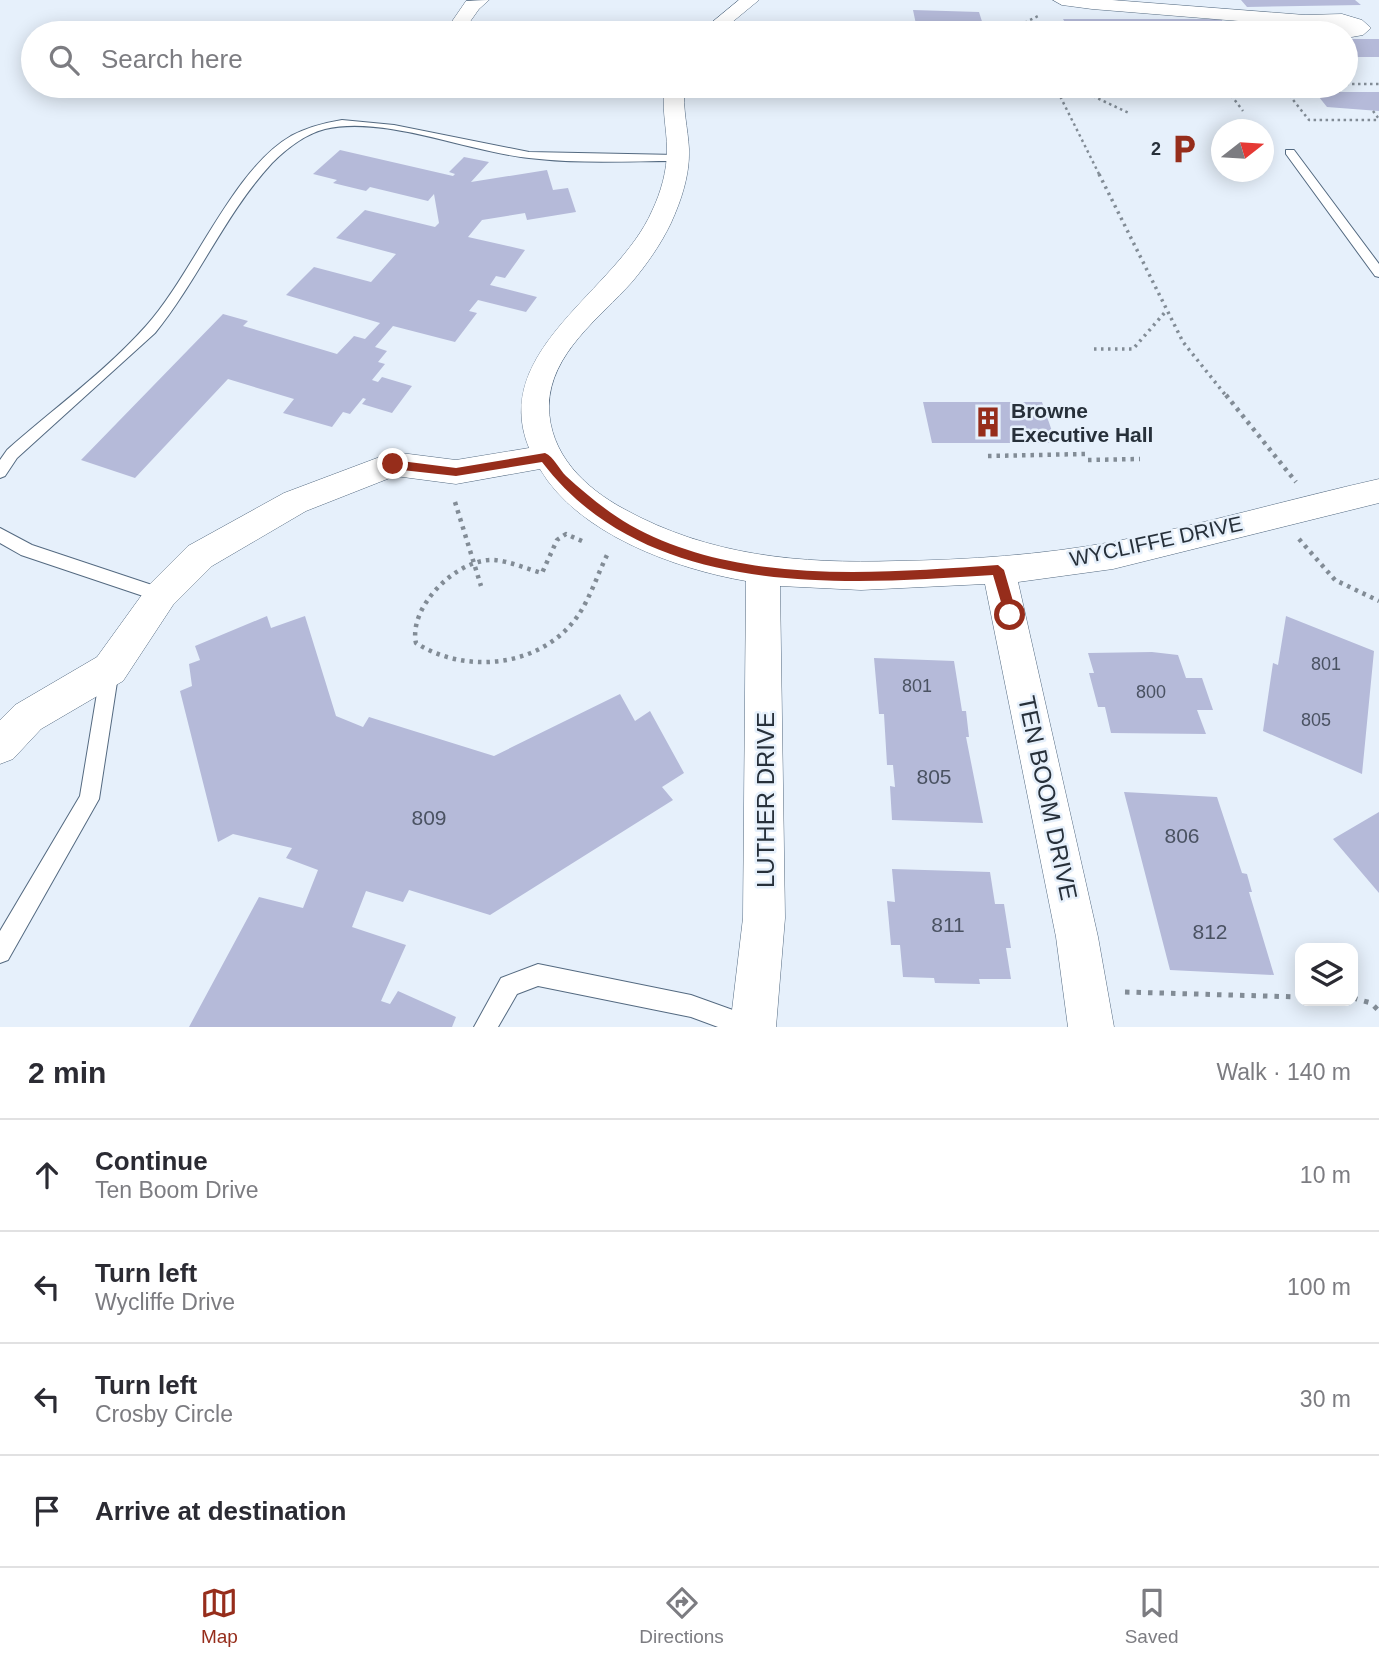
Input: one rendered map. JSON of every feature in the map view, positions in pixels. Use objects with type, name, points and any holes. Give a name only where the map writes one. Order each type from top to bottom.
[{"type":"street","points":[[461,21],[472,5],[480,0]]},
{"type":"street","points":[[723,21],[750,0]]},
{"type":"street","points":[[1062,0],[1133,9],[1304,21]]},
{"type":"street","name":"WYCLIFFE DRIVE","points":[[674,98],[672,112],[677,158],[672,188],[659,223],[639,256],[607,296],[564,336],[545,365],[537,387],[535,407],[545,457],[559,476],[593,507],[626,528],[668,548],[703,560],[763,572],[895,576],[998,570],[1112,555],[1379,491]]},
{"type":"street","points":[[0,746],[28,717],[110,669],[161,595],[200,556],[295,502],[393,464],[456,472],[545,457]]},
{"type":"street","name":"TEN BOOM DRIVE","points":[[998,570],[1010,615],[1088,1009]]},
{"type":"street","name":"LUTHER DRIVE","points":[[751,1027],[764,918],[763,572]]},
{"type":"lane","points":[[0,472],[12,454],[150,330],[181,293],[228,215],[263,166],[304,133],[342,123],[385,127],[528,155],[677,158]]},
{"type":"lane","points":[[1290,152],[1379,273]]},
{"type":"lane","points":[[0,535],[27,550],[161,595]]},
{"type":"lane","points":[[0,952],[89,799],[110,669]]},
{"type":"lane","points":[[485,1027],[509,986],[538,975],[691,1006],[751,1027]]},
{"type":"path","points":[[1028,21],[1040,15]]},
{"type":"path","points":[[1358,84],[1379,85]]},
{"type":"path","points":[[1061,98],[1183,342],[1299,486]]},
{"type":"path","points":[[1097,98],[1129,113]]},
{"type":"path","points":[[1233,98],[1243,111]]},
{"type":"path","points":[[1291,98],[1308,120],[1379,119]]},
{"type":"path","points":[[1373,111],[1379,119]]},
{"type":"path","points":[[1094,349],[1133,349],[1167,310]]},
{"type":"path","points":[[988,456],[1086,454]]},
{"type":"path","points":[[1088,460],[1140,459]]},
{"type":"path","points":[[445,471],[481,586]]},
{"type":"path","points":[[1293,532],[1335,580],[1379,601]]},
{"type":"path","points":[[582,541],[566,534],[557,540],[542,573],[492,560],[450,574],[432,593],[412,629],[416,643],[436,656],[479,661],[519,660],[556,640],[578,617],[608,552]]},
{"type":"path","points":[[1088,1009],[1295,997]]},
{"type":"path","points":[[1358,999],[1371,1003],[1379,1011]]},
{"type":"building","points":[[1241,0],[1355,0],[1361,5],[1247,7]]},
{"type":"building","points":[[913,10],[979,12],[982,21],[915,21]]},
{"type":"building","points":[[1063,19],[1223,21],[1064,21]]},
{"type":"building","points":[[1358,39],[1379,39],[1379,57],[1358,57]]},
{"type":"building","points":[[1358,92],[1379,92],[1379,111],[1327,107],[1320,98],[1358,98]]},
{"type":"building","points":[[340,150],[453,176],[455,174],[449,172],[464,157],[489,162],[471,182],[547,170],[553,190],[568,188],[576,212],[527,220],[525,213],[482,220],[468,237],[525,250],[505,278],[496,276],[490,285],[537,297],[526,312],[478,300],[469,311],[477,313],[455,342],[393,326],[375,347],[387,351],[378,362],[385,364],[372,380],[378,382],[382,377],[412,386],[392,413],[362,404],[366,399],[363,398],[350,414],[343,412],[332,427],[283,413],[294,399],[228,379],[135,478],[81,460],[223,314],[248,321],[243,326],[337,354],[354,336],[365,339],[380,323],[286,295],[314,267],[371,282],[396,254],[336,238],[365,210],[435,227],[439,223],[434,194],[428,201],[370,187],[366,191],[333,183],[337,180],[313,174]]},
{"type":"building","name":"Browne Executive Hall","points":[[923,402],[1042,402],[1056,443],[932,443]]},
{"type":"building","points":[[267,616],[271,628],[305,616],[336,716],[363,727],[369,717],[494,756],[620,694],[635,721],[650,711],[684,773],[662,787],[673,800],[490,915],[409,890],[403,902],[366,891],[352,927],[406,945],[381,1001],[390,1004],[398,991],[456,1017],[452,1027],[189,1027],[259,897],[303,908],[318,870],[286,858],[292,848],[233,834],[218,842],[180,691],[192,686],[189,664],[200,660],[195,646]]},
{"type":"building","points":[[1286,616],[1374,651],[1362,774],[1263,731],[1273,663],[1278,665]]},
{"type":"building","points":[[1152,652],[1178,655],[1186,678],[1202,678],[1213,710],[1197,710],[1206,734],[1111,733],[1105,707],[1098,707],[1089,673],[1094,673],[1088,653]]},
{"type":"building","points":[[874,658],[954,661],[962,711],[966,711],[969,737],[966,737],[983,823],[892,820],[890,786],[895,787],[893,765],[887,765],[884,714],[879,714]]},
{"type":"building","points":[[1124,792],[1217,797],[1242,873],[1247,874],[1252,892],[1249,892],[1274,975],[1170,970]]},
{"type":"building","points":[[1379,812],[1379,893],[1333,839]]},
{"type":"building","points":[[892,869],[990,872],[995,904],[1004,904],[1011,948],[1006,948],[1011,979],[979,979],[980,984],[935,983],[934,978],[903,977],[900,945],[891,945],[887,901],[895,902]]},
{"type":"place","name":"2","points":[[1184,149]]},
{"type":"place","name":"Browne Executive Hall","points":[[988,422]]},
{"type":"route","points":[[393,464],[456,472],[545,457],[559,476],[593,507],[626,528],[668,548],[703,560],[763,572],[843,577],[998,570],[1010,615]]}]
